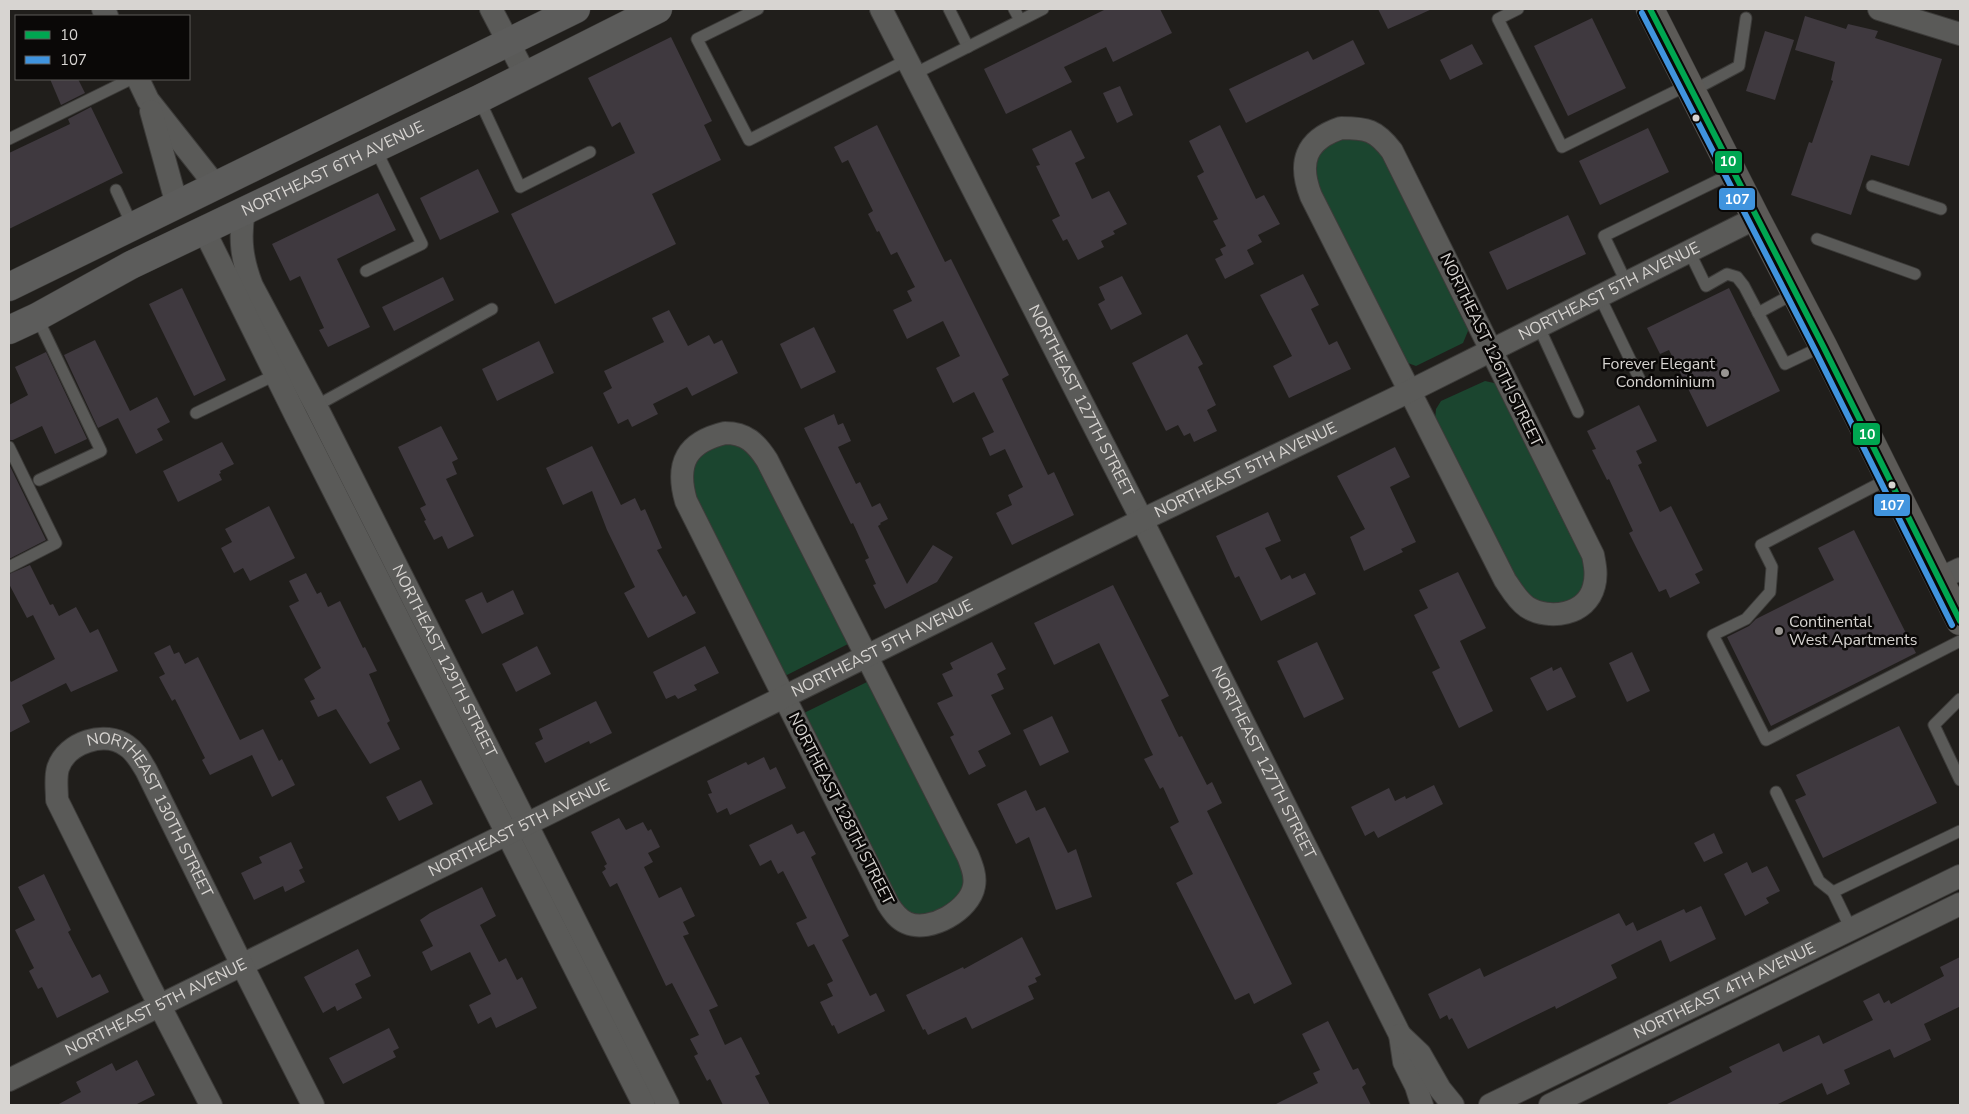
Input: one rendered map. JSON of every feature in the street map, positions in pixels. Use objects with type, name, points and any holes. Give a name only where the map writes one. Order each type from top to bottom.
[{"type":"main road","points":[[9,287],[576,9]]},
{"type":"main road","name":"NORTHEAST 6TH AVENUE","points":[[9,330],[37,317],[131,265],[479,99],[658,9]]},
{"type":"main road","points":[[1650,9],[1890,478],[1949,574],[1960,621]]},
{"type":"main road","points":[[204,230],[221,207],[272,158]]},
{"type":"main road","points":[[131,265],[192,217],[216,186]]},
{"type":"street","points":[[492,9],[526,76]]},
{"type":"street","name":"NORTHEAST 127TH STREET","points":[[881,9],[1142,520],[1400,1035],[1404,1062],[1416,1086],[1422,1105]]},
{"type":"street","points":[[1879,9],[1960,34]]},
{"type":"street","points":[[138,80],[148,100],[177,205]]},
{"type":"street","points":[[148,100],[216,186]]},
{"type":"street","name":"NORTHEAST 126TH STREET","points":[[1341,128],[1369,130],[1382,137],[1392,151],[1491,350],[1593,555],[1596,572],[1594,587],[1587,599],[1577,608],[1562,614],[1549,616],[1526,606],[1515,596],[1505,580],[1311,196],[1305,181],[1304,166],[1308,153],[1316,141],[1327,133],[1341,128]]},
{"type":"street","name":"NORTHEAST 129TH STREET","points":[[244,211],[240,246],[244,266],[252,286],[316,406],[517,830],[644,1105]]},
{"type":"street","name":"NORTHEAST 5TH AVENUE","points":[[9,1080],[1142,520],[1410,391],[1756,218]]},
{"type":"street","name":"NORTHEAST 129TH STREET","points":[[204,230],[296,416],[517,830],[668,1105]]},
{"type":"street","name":"NORTHEAST 128TH STREET","points":[[736,433],[747,436],[758,445],[866,657],[968,856],[974,872],[975,886],[969,900],[959,912],[937,922],[922,925],[908,924],[897,916],[888,904],[784,698],[686,501],[681,484],[681,470],[686,456],[696,444],[711,436],[736,433]]},
{"type":"street","name":"NORTHEAST 130TH STREET","points":[[211,1105],[159,1006],[63,814],[58,800],[56,775],[59,766],[65,757],[82,743],[91,740],[114,740],[126,745],[136,754],[146,770],[313,1105]]},
{"type":"street","name":"NORTHEAST 4TH AVENUE","points":[[1490,1105],[1960,876]]},
{"type":"street","name":"NORTHEAST 4TH AVENUE","points":[[1550,1105],[1960,904]]},
{"type":"street","points":[[1755,976],[1766,999]]},
{"type":"street","name":"NORTHEAST 127TH STREET","points":[[1400,1035],[1420,1054],[1440,1089],[1453,1105]]},
{"type":"lane","points":[[758,9],[697,39],[749,140],[911,67],[968,47],[1043,9]]},
{"type":"lane","points":[[949,9],[968,47]]},
{"type":"lane","points":[[1014,9],[1020,20]]},
{"type":"lane","points":[[1518,9],[1498,19],[1562,147],[1739,66],[1746,18]]},
{"type":"lane","points":[[9,139],[129,80]]},
{"type":"lane","points":[[479,99],[520,187],[590,152]]},
{"type":"lane","points":[[366,271],[422,244],[375,148]]},
{"type":"lane","points":[[1626,282],[1604,236],[1733,173]]},
{"type":"lane","points":[[1872,186],[1941,209]]},
{"type":"lane","points":[[116,190],[133,227]]},
{"type":"lane","points":[[1817,239],[1915,274]]},
{"type":"lane","points":[[1689,251],[1706,286],[1728,274],[1737,277],[1785,364],[1823,346]]},
{"type":"lane","points":[[1758,313],[1795,293]]},
{"type":"lane","points":[[1599,295],[1640,380]]},
{"type":"lane","points":[[296,416],[492,309]]},
{"type":"lane","points":[[37,317],[101,451],[39,480]]},
{"type":"lane","points":[[1538,326],[1578,412]]},
{"type":"lane","points":[[196,413],[275,374]]},
{"type":"lane","points":[[9,447],[56,543],[9,566]]},
{"type":"lane","points":[[1890,478],[1761,545],[1772,567],[1770,592],[1746,619],[1713,635],[1766,740],[1960,641]]},
{"type":"lane","points":[[1960,699],[1934,725],[1960,780]]},
{"type":"lane","points":[[1776,792],[1819,881],[1833,892],[1850,929]]},
{"type":"lane","points":[[1833,892],[1960,831]]},
{"type":"green space","points":[[1354,136],[1380,147],[1468,323],[1468,331],[1463,343],[1416,366],[1405,362],[1317,190],[1314,166],[1316,156],[1329,141]]},
{"type":"green space","points":[[1485,381],[1494,383],[1501,389],[1588,570],[1581,591],[1575,598],[1560,605],[1532,600],[1516,582],[1435,420],[1436,409],[1441,401]]},
{"type":"green space","points":[[733,443],[754,453],[848,644],[787,675],[780,670],[690,488],[695,459],[711,445]]},
{"type":"green space","points":[[869,681],[966,867],[965,896],[920,918],[901,910],[804,713]]},
{"type":"building","points":[[1106,9],[1160,9],[1172,33],[1113,62],[1106,47],[1064,67],[1072,82],[1006,114],[984,69]]},
{"type":"building","points":[[1378,9],[1432,9],[1388,29]]},
{"type":"building","points":[[1805,16],[1846,29],[1848,24],[1878,31],[1875,38],[1942,59],[1909,166],[1871,155],[1851,215],[1791,195],[1809,142],[1812,143],[1833,81],[1831,80],[1835,62],[1795,50]]},
{"type":"building","points":[[1592,18],[1626,88],[1568,116],[1534,46]]},
{"type":"building","points":[[1765,31],[1794,40],[1775,100],[1746,91]]},
{"type":"building","points":[[671,37],[712,121],[704,125],[721,160],[652,194],[676,244],[555,304],[511,214],[635,153],[620,122],[612,127],[588,78]]},
{"type":"building","points":[[1353,40],[1365,64],[1246,123],[1229,89],[1308,51],[1313,60]]},
{"type":"building","points":[[1472,44],[1483,64],[1450,80],[1440,60]]},
{"type":"building","points":[[50,80],[78,80],[85,93],[61,105]]},
{"type":"building","points":[[1120,86],[1133,115],[1117,123],[1103,93]]},
{"type":"building","points":[[91,107],[123,173],[9,229],[9,153],[70,124],[68,119]]},
{"type":"building","points":[[877,125],[945,262],[951,259],[1009,375],[1002,379],[1048,475],[1054,472],[1074,515],[1012,545],[996,513],[1012,505],[1008,495],[1023,487],[1005,449],[990,456],[982,438],[994,432],[974,392],[953,403],[936,368],[960,356],[943,321],[907,339],[893,310],[912,301],[907,291],[915,287],[897,252],[891,255],[879,231],[877,232],[868,214],[873,211],[848,160],[842,163],[834,147]]},
{"type":"building","points":[[1220,125],[1256,199],[1264,195],[1280,224],[1258,235],[1262,242],[1247,250],[1254,264],[1225,279],[1215,259],[1223,255],[1220,249],[1226,246],[1213,221],[1218,219],[1197,176],[1204,172],[1189,141]]},
{"type":"building","points":[[1648,128],[1669,172],[1600,205],[1579,161]]},
{"type":"building","points":[[1071,130],[1085,158],[1075,163],[1092,199],[1109,191],[1127,224],[1113,231],[1115,234],[1101,241],[1104,247],[1078,260],[1067,239],[1063,241],[1052,220],[1060,216],[1036,166],[1040,165],[1032,149]]},
{"type":"building","points":[[478,169],[499,212],[440,240],[420,198]]},
{"type":"building","points":[[378,193],[396,230],[337,259],[370,327],[328,347],[319,330],[324,328],[300,276],[290,281],[272,244]]},
{"type":"building","points":[[1568,215],[1586,254],[1507,290],[1489,252]]},
{"type":"building","points":[[1303,274],[1319,305],[1311,309],[1329,345],[1337,341],[1351,369],[1289,398],[1273,366],[1292,356],[1260,295]]},
{"type":"building","points":[[1122,276],[1142,314],[1111,330],[1098,304],[1105,300],[1099,287]]},
{"type":"building","points":[[443,277],[454,300],[394,331],[382,307]]},
{"type":"building","points":[[182,288],[226,380],[194,396],[149,304]]},
{"type":"building","name":"Forever Elegant Condominium","points":[[1729,288],[1780,391],[1707,427],[1669,350],[1660,354],[1647,328]]},
{"type":"building","points":[[669,310],[688,346],[709,335],[714,344],[722,340],[738,373],[692,396],[687,387],[653,404],[658,414],[632,427],[628,419],[618,424],[603,393],[612,388],[604,371],[664,342],[652,318]]},
{"type":"building","points":[[814,327],[836,372],[801,389],[780,344]]},
{"type":"building","points":[[1187,334],[1203,364],[1198,367],[1216,405],[1207,410],[1217,431],[1194,442],[1190,433],[1184,436],[1178,425],[1166,431],[1132,363]]},
{"type":"building","points":[[95,340],[130,411],[157,397],[170,422],[157,429],[163,440],[136,454],[118,418],[98,428],[64,355]]},
{"type":"building","points":[[539,341],[554,373],[497,401],[482,369]]},
{"type":"building","points":[[46,352],[87,439],[55,454],[42,426],[13,440],[9,440],[9,405],[28,395],[15,367]]},
{"type":"building","points":[[1639,405],[1657,441],[1636,451],[1642,463],[1638,465],[1660,512],[1671,506],[1703,570],[1695,574],[1700,583],[1670,598],[1666,589],[1659,592],[1629,533],[1633,531],[1609,479],[1607,480],[1592,450],[1596,449],[1587,431]]},
{"type":"building","points":[[834,414],[838,425],[843,423],[851,441],[838,447],[856,484],[860,482],[872,507],[880,503],[888,519],[878,526],[907,584],[933,545],[953,557],[937,582],[885,609],[873,585],[876,584],[865,560],[869,558],[804,428]]},
{"type":"building","points":[[441,426],[458,459],[452,462],[457,474],[446,479],[474,536],[448,549],[442,536],[434,540],[424,521],[426,520],[420,508],[426,505],[398,447]]},
{"type":"building","points":[[222,442],[234,464],[220,471],[221,473],[219,474],[222,480],[178,502],[163,471]]},
{"type":"building","points":[[592,446],[621,505],[635,498],[641,511],[645,509],[662,548],[657,550],[683,597],[686,595],[696,613],[648,638],[624,593],[635,587],[607,530],[592,491],[563,505],[546,468]]},
{"type":"building","points":[[1395,447],[1410,477],[1390,487],[1416,542],[1401,549],[1403,552],[1364,571],[1350,537],[1365,529],[1337,476]]},
{"type":"building","points":[[9,464],[46,540],[9,559]]},
{"type":"building","points":[[269,506],[295,558],[250,581],[243,568],[234,573],[221,548],[232,542],[225,529]]},
{"type":"building","points":[[1268,512],[1281,541],[1265,548],[1281,580],[1290,575],[1292,579],[1305,573],[1316,594],[1261,621],[1239,576],[1235,578],[1216,536]]},
{"type":"building","name":"Continental West Apartments","points":[[1854,530],[1916,653],[1771,726],[1727,637],[1749,626],[1756,619],[1834,580],[1818,548]]},
{"type":"building","points":[[30,565],[50,605],[53,604],[59,616],[76,607],[90,633],[98,629],[118,671],[71,692],[66,683],[22,705],[30,722],[9,733],[9,678],[11,682],[55,659],[33,615],[27,618],[9,584],[9,574]]},
{"type":"building","points":[[1458,572],[1486,628],[1460,641],[1493,711],[1459,728],[1432,672],[1440,668],[1414,615],[1428,608],[1419,590]]},
{"type":"building","points":[[306,573],[317,594],[321,592],[328,607],[340,601],[363,648],[365,647],[377,671],[369,674],[390,721],[387,723],[400,749],[370,764],[336,709],[318,717],[310,701],[315,699],[304,679],[321,668],[289,606],[299,601],[289,581]]},
{"type":"building","points":[[1113,585],[1169,696],[1161,700],[1179,737],[1182,736],[1207,785],[1212,782],[1222,803],[1207,811],[1292,984],[1254,1004],[1249,993],[1235,1000],[1176,883],[1193,874],[1170,827],[1179,822],[1163,787],[1160,789],[1144,759],[1153,755],[1099,643],[1054,665],[1034,623]]},
{"type":"building","points":[[513,590],[524,614],[482,634],[465,600],[482,592],[487,603]]},
{"type":"building","points":[[992,642],[1006,669],[997,674],[1004,689],[991,695],[1011,734],[978,751],[986,766],[969,775],[950,737],[954,735],[937,703],[953,696],[942,674],[953,669],[950,663]]},
{"type":"building","points":[[1317,642],[1344,699],[1304,718],[1277,661]]},
{"type":"building","points":[[170,645],[174,654],[179,652],[185,664],[198,657],[240,740],[263,729],[279,761],[282,759],[295,785],[272,797],[252,755],[210,775],[202,760],[205,758],[175,699],[172,701],[159,677],[165,674],[154,653]]},
{"type":"building","points":[[537,646],[551,674],[516,692],[502,664]]},
{"type":"building","points":[[705,646],[719,673],[694,685],[697,690],[678,699],[675,695],[666,699],[653,672]]},
{"type":"building","points":[[1632,652],[1650,691],[1627,702],[1609,663]]},
{"type":"building","points":[[1552,667],[1553,671],[1561,667],[1576,697],[1547,711],[1530,678]]},
{"type":"building","points":[[596,701],[612,733],[590,744],[589,741],[545,763],[535,743],[543,739],[539,729]]},
{"type":"building","points":[[1052,716],[1069,752],[1040,766],[1023,730]]},
{"type":"building","points":[[1899,726],[1937,803],[1823,858],[1795,800],[1806,795],[1796,775]]},
{"type":"building","points":[[764,757],[770,770],[776,767],[786,788],[730,815],[727,808],[717,813],[708,794],[712,793],[707,781],[746,762],[748,765]]},
{"type":"building","points":[[421,780],[433,804],[399,821],[386,797]]},
{"type":"building","points":[[1434,785],[1443,804],[1378,838],[1374,831],[1365,836],[1351,807],[1389,788],[1395,801],[1405,796],[1406,799]]},
{"type":"building","points":[[1026,790],[1036,811],[1045,807],[1068,853],[1076,849],[1092,897],[1056,910],[1029,837],[1016,844],[997,804]]},
{"type":"building","points":[[619,818],[626,830],[643,822],[648,831],[651,829],[660,847],[648,853],[653,862],[644,867],[659,898],[681,887],[695,916],[683,922],[689,934],[683,936],[718,1006],[709,1010],[725,1045],[741,1037],[760,1074],[755,1076],[770,1105],[723,1105],[710,1079],[707,1081],[694,1056],[698,1054],[690,1039],[699,1035],[672,983],[666,986],[617,883],[610,887],[602,872],[606,869],[604,866],[607,864],[591,832]]},
{"type":"building","points":[[792,824],[797,834],[804,831],[816,854],[811,857],[849,936],[842,940],[870,996],[876,993],[885,1011],[838,1034],[820,1002],[833,996],[827,984],[833,981],[814,944],[808,947],[796,923],[807,918],[783,871],[778,874],[771,860],[760,866],[749,845]]},
{"type":"building","points":[[1714,833],[1723,853],[1704,862],[1694,843]]},
{"type":"building","points":[[291,842],[303,868],[299,870],[305,882],[285,892],[283,886],[254,900],[241,873],[262,863],[259,857]]},
{"type":"building","points":[[1747,862],[1752,873],[1767,866],[1780,891],[1766,898],[1769,903],[1745,916],[1724,874]]},
{"type":"building","points":[[44,874],[71,930],[68,932],[92,978],[100,974],[109,992],[57,1018],[42,987],[38,989],[29,971],[34,968],[15,930],[35,920],[18,887]]},
{"type":"building","points":[[482,887],[496,916],[480,925],[499,962],[506,958],[517,980],[522,977],[537,1008],[496,1028],[491,1017],[478,1024],[469,1005],[491,994],[470,952],[431,971],[422,952],[433,946],[420,920]]},
{"type":"building","points":[[1701,906],[1716,939],[1670,962],[1661,940],[1611,965],[1617,978],[1556,1009],[1555,1006],[1468,1049],[1452,1018],[1449,1020],[1447,1015],[1440,1019],[1428,994],[1480,968],[1484,977],[1619,913],[1626,926],[1633,922],[1637,931],[1684,909],[1686,913]]},
{"type":"building","points":[[1022,937],[1041,975],[1035,978],[1037,982],[1028,986],[1034,999],[972,1029],[966,1017],[928,1035],[925,1029],[923,1030],[906,995],[963,967],[964,969]]},
{"type":"building","points":[[358,949],[371,976],[355,984],[362,998],[337,1011],[335,1006],[323,1013],[304,977]]},
{"type":"building","points":[[1960,957],[1960,1009],[1959,1007],[1924,1024],[1931,1040],[1894,1058],[1890,1049],[1844,1070],[1850,1084],[1827,1095],[1822,1083],[1776,1105],[1665,1105],[1732,1072],[1729,1067],[1779,1043],[1783,1052],[1819,1035],[1823,1044],[1873,1020],[1863,1001],[1879,993],[1884,1003],[1889,1000],[1891,1004],[1944,976],[1940,967]]},
{"type":"building","points":[[1328,1021],[1353,1070],[1358,1068],[1366,1084],[1362,1087],[1371,1105],[1274,1105],[1318,1083],[1313,1073],[1320,1070],[1302,1034]]},
{"type":"building","points":[[389,1028],[399,1048],[393,1051],[396,1057],[343,1084],[329,1058]]},
{"type":"building","points":[[137,1060],[155,1095],[135,1105],[57,1105],[81,1092],[76,1082],[112,1063],[116,1071]]},
{"type":"transit line","name":"10","points":[[1650,9],[1823,346],[1960,621]]},
{"type":"transit line","name":"107","points":[[1642,13],[1815,350],[1952,625]]},
{"type":"place","name":"Forever Elegant Condominium","points":[[1725,373]]},
{"type":"place","name":"Continental West Apartments","points":[[1779,631]]}]
